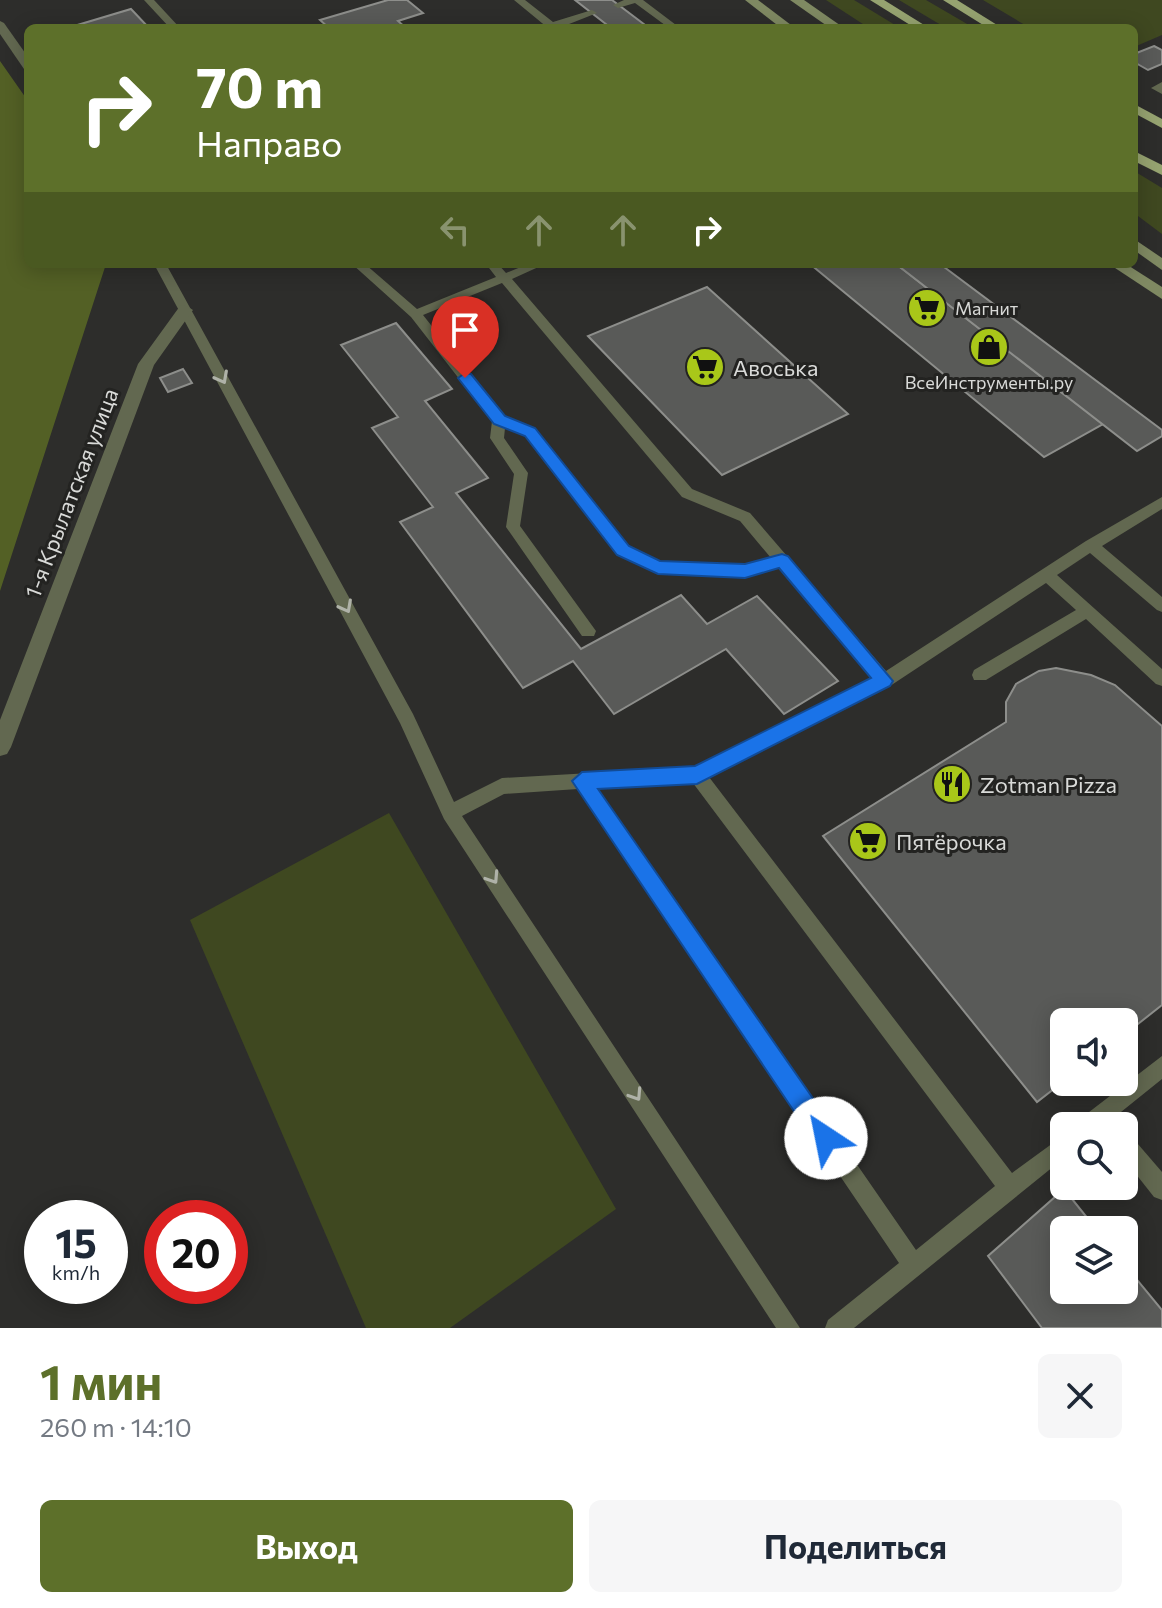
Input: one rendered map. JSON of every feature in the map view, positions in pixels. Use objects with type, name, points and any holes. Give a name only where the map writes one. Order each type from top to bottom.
[{"type":"main road","points":[[751,0],[784,24]]},
{"type":"main road","points":[[796,0],[832,24]]},
{"type":"main road","points":[[876,0],[916,24]]},
{"type":"main road","points":[[949,0],[989,24]]},
{"type":"main road","points":[[1138,110],[1162,124]]},
{"type":"main road","points":[[1138,157],[1162,171]]},
{"type":"main road","points":[[1138,246],[1162,265]]},
{"type":"main road","points":[[1122,268],[1162,294]]},
{"type":"street","points":[[0,25],[24,60]]},
{"type":"street","name":"1-я Крылатская улица","points":[[2,736],[146,364],[185,310]]},
{"type":"lane","points":[[149,0],[171,24]]},
{"type":"lane","points":[[519,0],[549,24]]},
{"type":"lane","points":[[618,5],[635,0],[669,24]]},
{"type":"lane","points":[[561,24],[592,13]]},
{"type":"lane","points":[[1162,85],[1156,88],[1162,91]]},
{"type":"lane","points":[[162,268],[407,719],[450,813],[789,1328]]},
{"type":"lane","points":[[363,268],[415,314],[499,420],[530,432],[623,551],[658,567],[745,571],[782,560]]},
{"type":"lane","points":[[495,268],[687,493],[745,517],[884,681]]},
{"type":"lane","points":[[415,314],[529,268]]},
{"type":"lane","points":[[499,420],[497,438],[521,473],[513,527],[588,631]]},
{"type":"lane","points":[[450,813],[502,786],[697,775],[884,681],[1162,502]]},
{"type":"lane","points":[[1091,545],[1162,606]]},
{"type":"lane","points":[[1046,574],[1162,679]]},
{"type":"lane","points":[[980,675],[1087,611]]},
{"type":"lane","points":[[697,775],[1010,1188]]},
{"type":"lane","points":[[582,781],[914,1266]]},
{"type":"lane","points":[[1110,1112],[1162,1066]]},
{"type":"lane","points":[[836,1328],[1050,1156]]},
{"type":"lane","points":[[1138,1160],[1162,1189]]},
{"type":"green space","points":[[826,0],[854,0],[893,24],[863,24]]},
{"type":"green space","points":[[899,0],[926,0],[967,24],[939,24]]},
{"type":"green space","points":[[983,0],[1162,0],[1162,35],[1138,45],[1138,24],[1023,24]]},
{"type":"green space","points":[[0,61],[24,95],[24,268],[105,268],[0,591]]},
{"type":"green space","points":[[1138,173],[1162,188],[1162,234],[1138,216]]},
{"type":"green space","points":[[389,813],[616,1209],[450,1328],[366,1328],[190,920]]},
{"type":"building","points":[[388,0],[407,0],[423,13],[398,21],[401,24],[324,24],[320,20]]},
{"type":"building","points":[[575,0],[612,0],[644,24],[606,24]]},
{"type":"building","points":[[131,9],[145,24],[81,24]]},
{"type":"building","points":[[1154,46],[1162,50],[1162,64],[1148,70],[1138,64],[1138,52]]},
{"type":"building","points":[[815,268],[901,268],[1103,424],[1044,457]]},
{"type":"building","points":[[901,268],[945,268],[1162,430],[1162,436],[1137,451]]},
{"type":"building","points":[[707,287],[848,414],[722,475],[588,336]]},
{"type":"building","points":[[396,323],[452,389],[425,401],[488,478],[456,493],[581,649],[681,595],[707,624],[757,596],[838,681],[784,714],[726,649],[614,714],[573,661],[523,688],[400,522],[433,507],[372,428],[398,417],[341,345]]},
{"type":"building","points":[[183,369],[192,383],[168,392],[160,378]]},
{"type":"building","points":[[1056,668],[1091,675],[1115,685],[1162,726],[1162,1005],[1138,1024],[1138,1008],[1050,1008],[1050,1092],[1037,1102],[823,836],[1006,722],[1006,702],[1016,684],[1039,671]]},
{"type":"building","points":[[1052,1200],[1073,1200],[1086,1216],[1050,1216],[1050,1304],[1138,1304],[1138,1281],[1162,1310],[1162,1328],[1042,1328],[988,1256]]},
{"type":"place","name":"Магнит","points":[[927,308]]},
{"type":"place","name":"ВсеИнструменты.ру","points":[[989,347]]},
{"type":"place","name":"Авоська","points":[[705,367]]},
{"type":"place","name":"Zotman Pizza","points":[[952,784]]},
{"type":"place","name":"Пятёрочка","points":[[868,841]]},
{"type":"route","points":[[465,378],[499,420],[530,432],[623,551],[658,567],[745,571],[782,560],[884,681],[697,775],[582,781],[826,1138]]}]
